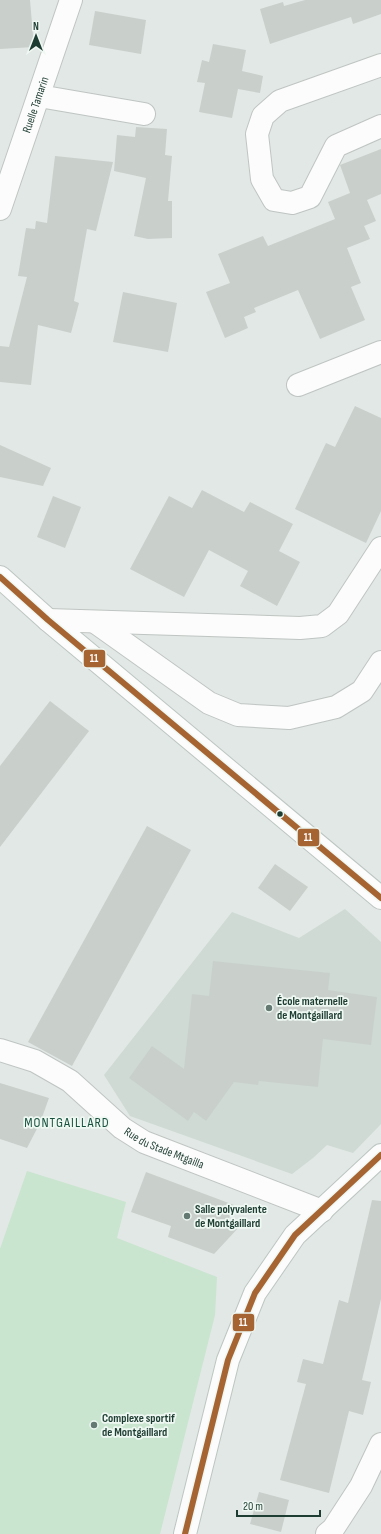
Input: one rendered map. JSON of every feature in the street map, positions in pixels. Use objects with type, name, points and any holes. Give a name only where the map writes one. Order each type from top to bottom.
[{"type":"street","name":"Ruelle Tamarin","points":[[0,210],[71,0]]},
{"type":"street","points":[[381,65],[280,101],[263,116],[257,134],[262,179],[274,200],[292,203],[310,197],[336,146],[381,126]]},
{"type":"street","points":[[39,96],[144,114]]},
{"type":"street","points":[[298,385],[381,352]]},
{"type":"street","points":[[48,620],[300,628],[322,626],[338,614],[381,548]]},
{"type":"street","points":[[0,577],[48,620],[381,898]]},
{"type":"street","points":[[95,622],[209,703],[238,715],[289,718],[336,707],[362,690],[381,662]]},
{"type":"street","name":"Rue du Stade Mtgailla","points":[[0,1050],[35,1061],[70,1081],[122,1128],[144,1142],[322,1211]]},
{"type":"street","points":[[185,1534],[228,1360],[255,1293],[295,1235],[381,1155]]},
{"type":"street","points":[[328,1534],[333,1529],[361,1486],[381,1444]]},
{"type":"shaded area","name":"École maternelle de Montgaillard","points":[[345,909],[381,942],[381,1124],[353,1153],[327,1145],[292,1174],[130,1116],[104,1075],[232,912],[299,938]]},
{"type":"green space","name":"Complexe sportif de Montgaillard","points":[[27,1171],[126,1202],[117,1238],[217,1277],[215,1315],[160,1534],[0,1534],[0,1249]]},
{"type":"building","points":[[0,0],[30,0],[34,47],[0,49]]},
{"type":"building","points":[[305,0],[381,0],[381,14],[353,24],[351,17],[270,44],[260,9],[283,2],[284,6]]},
{"type":"building","points":[[95,11],[146,20],[141,54],[89,45]]},
{"type":"building","points":[[213,44],[246,50],[242,71],[263,76],[260,93],[238,89],[232,118],[199,112],[205,83],[197,82],[202,60],[209,62]]},
{"type":"building","points":[[136,127],[167,129],[165,155],[172,156],[168,201],[172,201],[172,238],[148,239],[134,236],[146,178],[114,171],[117,135],[135,137]]},
{"type":"building","points":[[381,149],[381,194],[367,200],[376,221],[364,226],[370,239],[347,248],[361,283],[351,287],[365,320],[320,339],[298,290],[254,308],[256,312],[244,317],[248,328],[225,338],[206,292],[230,283],[218,254],[263,236],[268,246],[335,219],[328,202],[350,193],[340,165]]},
{"type":"building","points":[[55,156],[113,162],[96,231],[87,229],[74,301],[79,303],[71,333],[38,325],[31,385],[0,382],[0,346],[9,347],[27,277],[18,276],[26,228],[35,229],[36,221],[47,223]]},
{"type":"building","points":[[123,292],[177,303],[168,352],[113,342]]},
{"type":"building","points":[[355,406],[381,418],[381,511],[366,543],[295,509],[326,443],[335,447]]},
{"type":"building","points":[[0,445],[51,468],[43,486],[0,477]]},
{"type":"building","points":[[202,490],[244,512],[250,502],[293,524],[279,551],[300,562],[277,606],[240,586],[248,571],[209,550],[184,597],[130,569],[169,496],[192,508]]},
{"type":"building","points":[[53,496],[81,507],[65,548],[37,537]]},
{"type":"building","points":[[50,701],[89,731],[0,847],[0,766]]},
{"type":"building","points":[[147,826],[191,850],[72,1066],[28,1042]]},
{"type":"building","points":[[275,864],[308,887],[290,911],[258,888]]},
{"type":"building","points":[[213,961],[330,973],[328,990],[377,997],[371,1045],[323,1039],[318,1087],[259,1081],[258,1085],[234,1082],[206,1121],[194,1112],[188,1121],[129,1078],[152,1046],[184,1069],[192,994],[209,996]]},
{"type":"building","points":[[0,1083],[49,1098],[40,1123],[27,1148],[0,1139]]},
{"type":"building","name":"Salle polyvalente de Montgaillard","points":[[146,1172],[234,1205],[228,1221],[240,1226],[214,1254],[168,1237],[171,1226],[131,1212]]},
{"type":"building","points":[[372,1200],[381,1201],[381,1299],[362,1380],[371,1382],[363,1415],[349,1411],[329,1493],[280,1480],[306,1384],[297,1382],[303,1359],[323,1364],[339,1300],[348,1303]]},
{"type":"building","points":[[259,1492],[289,1500],[281,1532],[250,1524]]},
{"type":"transit line","name":"11","points":[[0,577],[48,620],[381,898]]},
{"type":"transit line","name":"11","points":[[185,1534],[228,1360],[255,1293],[295,1235],[381,1155]]},
{"type":"place","name":"École maternelle de Montgaillard","points":[[269,1008]]},
{"type":"place","name":"Salle polyvalente de Montgaillard","points":[[187,1216]]},
{"type":"place","name":"Complexe sportif de Montgaillard","points":[[94,1425]]},
{"type":"district","name":"MONTGAILLARD","points":[[67,1122]]}]
